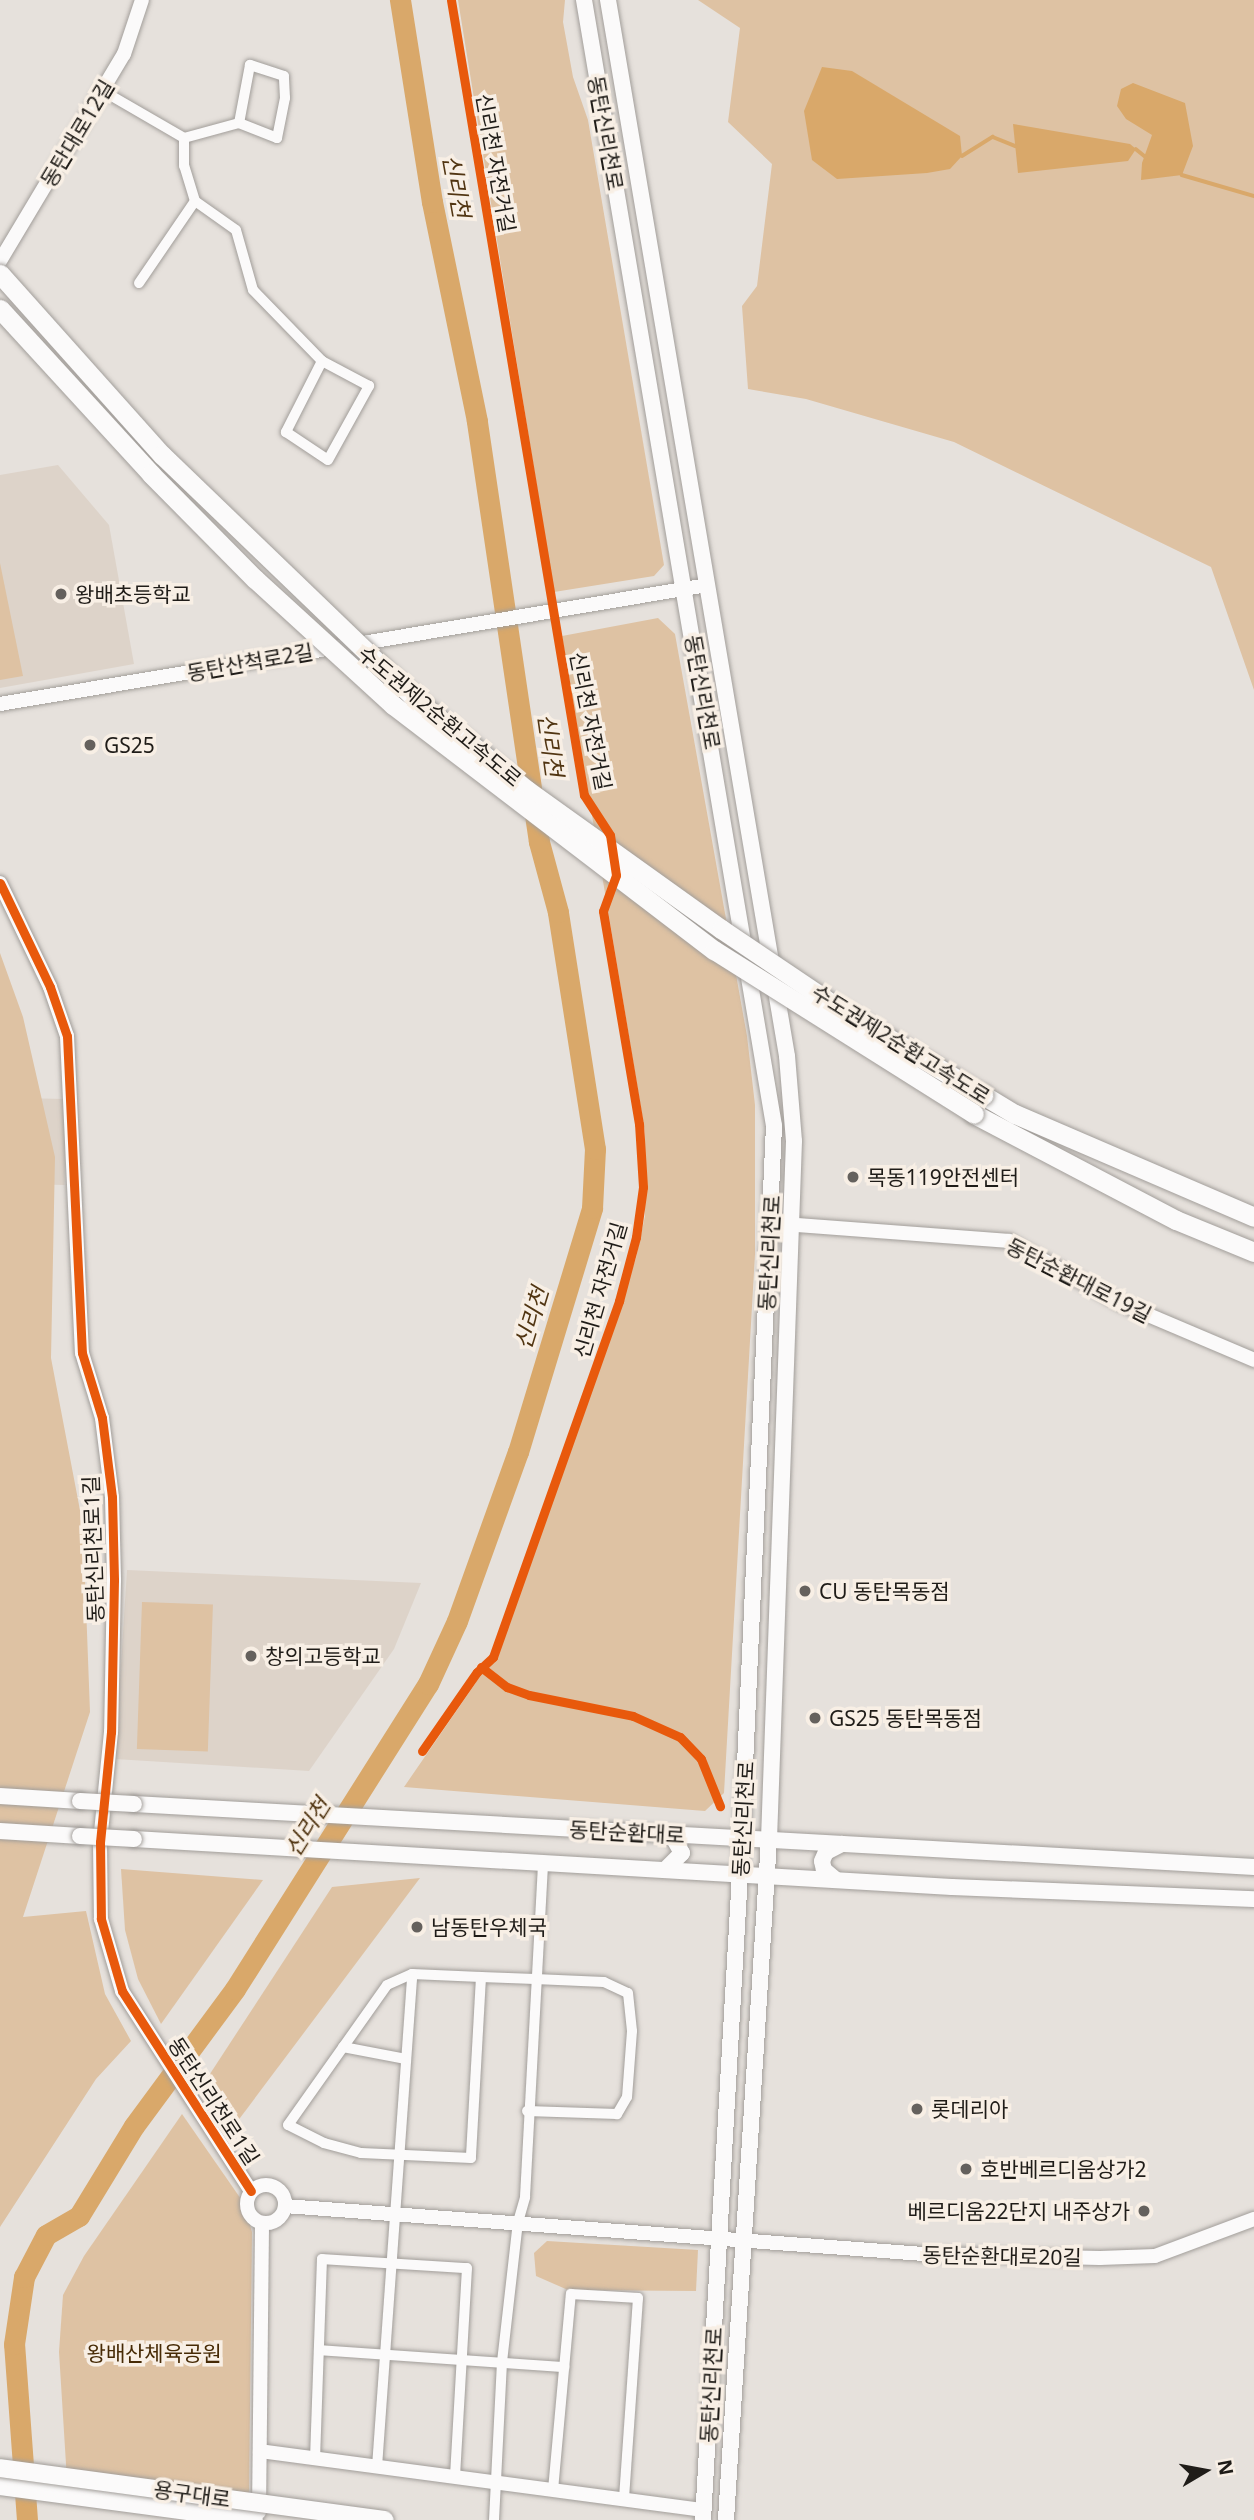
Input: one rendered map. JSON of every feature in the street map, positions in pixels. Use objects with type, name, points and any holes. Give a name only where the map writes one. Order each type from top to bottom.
[{"type":"highway","name":"수도권제2순환고속도로","points":[[0,274],[162,455],[420,703],[527,790],[721,929],[835,1006],[1015,1114],[1254,1217]]},
{"type":"highway","name":"수도권제2순환고속도로","points":[[0,309],[151,474],[255,579],[393,705],[714,950],[974,1114],[1176,1220],[1254,1252]]},
{"type":"highway","name":"용구대로","points":[[0,2468],[384,2520]]},
{"type":"highway","name":"용구대로","points":[[0,2486],[257,2520]]},
{"type":"main road","name":"동탄신리천로","points":[[583,0],[769,1077],[774,1148],[742,1838],[703,2515]]},
{"type":"main road","name":"동탄신리천로","points":[[608,0],[787,1056],[795,1152],[769,1840],[726,2520]]},
{"type":"main road","points":[[674,525],[686,530],[696,518]]},
{"type":"main road","points":[[695,649],[704,639],[717,643]]},
{"type":"main road","points":[[774,1148],[783,1162],[795,1152]]},
{"type":"main road","points":[[767,1292],[781,1282],[790,1298]]},
{"type":"main road","points":[[746,1751],[759,1763],[772,1752]]},
{"type":"main road","name":"동탄순환대로","points":[[0,1796],[1254,1867]]},
{"type":"main road","name":"동탄순환대로","points":[[0,1831],[836,1880],[1254,1899]]},
{"type":"main road","points":[[666,1870],[682,1853],[671,1834]]},
{"type":"main road","points":[[836,1880],[824,1870],[822,1861],[826,1852],[842,1844]]},
{"type":"main road","points":[[736,1953],[748,1939],[757,1942],[762,1955]]},
{"type":"street","name":"동탄대로12길","points":[[0,261],[124,54],[142,0]]},
{"type":"street","points":[[103,91],[184,138],[239,123],[277,138],[285,98],[284,76],[250,65],[239,123]]},
{"type":"street","points":[[184,138],[184,166],[195,201],[236,230],[254,290],[322,361],[369,386],[328,460],[286,432],[322,361]]},
{"type":"street","points":[[139,283],[195,201]]},
{"type":"street","name":"동탄산척로2길","points":[[0,705],[600,601],[707,585]]},
{"type":"street","name":"동탄신리천로1길","points":[[0,883],[50,987],[67,1036],[82,1353],[102,1418],[112,1497],[114,1580],[111,1732],[100,1842],[102,1919],[122,1991],[251,2191]]},
{"type":"street","name":"동탄순환대로19길","points":[[771,1223],[1009,1241],[1120,1303],[1254,1360]]},
{"type":"street","points":[[494,2520],[502,2362],[517,2222],[525,2197],[527,2111],[543,1862]]},
{"type":"street","points":[[481,1977],[471,2158],[348,2150],[288,2125],[387,1985],[412,1974],[604,1982],[628,1993],[632,2031],[627,2097],[617,2114],[527,2111]]},
{"type":"street","points":[[377,2467],[412,1974]]},
{"type":"street","points":[[343,2048],[406,2059]]},
{"type":"street","name":"동탄신리천로1길","points":[[262,2223],[248,2213],[246,2202],[251,2191],[262,2185],[274,2186],[282,2194],[285,2206]]},
{"type":"street","points":[[257,2520],[262,2223],[275,2221],[285,2206],[744,2241]]},
{"type":"street","name":"동탄순환대로20길","points":[[744,2241],[924,2254],[1155,2256],[1254,2219]]},
{"type":"street","points":[[315,2459],[321,2259],[467,2268],[455,2477]]},
{"type":"street","points":[[553,2490],[571,2294],[638,2298],[624,2500]]},
{"type":"street","points":[[319,2350],[564,2367]]},
{"type":"street","points":[[260,2451],[624,2500],[703,2515]]},
{"type":"shaded area","points":[[822,67],[852,71],[960,136],[962,156],[950,169],[837,179],[812,160],[804,111]]},
{"type":"shaded area","points":[[1133,83],[1185,103],[1193,146],[1182,175],[1141,180],[1142,163],[1152,135],[1126,119],[1117,106],[1121,89]]},
{"type":"shaded area","points":[[1013,124],[1130,144],[1136,149],[1128,161],[1018,173]]},
{"type":"shaded area","name":"왕배초등학교","points":[[58,465],[109,525],[134,664],[0,688],[0,475]]},
{"type":"shaded area","points":[[30,1098],[66,1099],[64,1185],[29,1184]]},
{"type":"shaded area","points":[[127,1570],[421,1583],[394,1649],[309,1771],[115,1759]]},
{"type":"green space","points":[[458,0],[565,0],[563,22],[573,77],[588,120],[664,565],[654,576],[554,592]]},
{"type":"green space","points":[[698,0],[1254,0],[1254,690],[1211,567],[954,442],[806,399],[748,389],[742,306],[757,286],[772,164],[728,122],[740,28]]},
{"type":"green space","points":[[0,563],[23,676],[0,680]]},
{"type":"green space","points":[[658,618],[675,634],[747,1036],[755,1105],[755,1254],[724,1793],[705,1811],[404,1787],[475,1684],[481,1667],[498,1651],[636,1258],[645,1216],[645,1132],[562,636]]},
{"type":"green space","points":[[0,953],[23,1017],[55,1157],[51,1358],[83,1526],[90,1712],[23,1917],[86,1911],[105,1994],[131,2041],[96,2079],[0,2227]]},
{"type":"green space","points":[[142,1602],[213,1604],[208,1751],[137,1749]]},
{"type":"green space","points":[[121,1869],[263,1880],[161,2024],[138,1979],[125,1930]]},
{"type":"green space","points":[[420,1878],[234,2126],[206,2080],[332,1887]]},
{"type":"green space","name":"왕배산체육공원","points":[[182,2114],[243,2202],[252,2232],[249,2498],[67,2480],[59,2352],[63,2295],[84,2256]]},
{"type":"green space","points":[[547,2241],[698,2250],[696,2291],[568,2290],[536,2276],[534,2253]]},
{"type":"waterway","name":"신리천","points":[[27,2520],[14,2344],[24,2277],[46,2235],[79,2216],[134,2126],[235,1989],[428,1684],[457,1621],[518,1452],[592,1208],[595,1149],[558,912],[539,842],[477,421],[432,202],[400,0]]},
{"type":"waterway","points":[[962,156],[993,137],[1015,146]]},
{"type":"waterway","points":[[1136,149],[1146,157]]},
{"type":"waterway","points":[[1182,175],[1254,196]]},
{"type":"cycle path","name":"신리천 자전거길","points":[[422,1751],[477,1672],[493,1657],[619,1301],[636,1237],[643,1187],[639,1124],[603,911],[616,875],[610,835],[584,795],[451,0]]},
{"type":"cycle path","points":[[0,883],[50,987],[67,1036],[82,1353],[102,1418],[112,1497],[114,1580],[111,1732],[100,1842],[101,1919],[122,1991],[251,2191]]},
{"type":"cycle path","points":[[481,1667],[507,1687],[529,1695],[633,1716],[680,1737],[701,1759],[720,1806]]},
{"type":"place","name":"왕배초등학교","points":[[61,594]]},
{"type":"place","name":"GS25","points":[[90,745]]},
{"type":"place","name":"목동119안전센터","points":[[853,1177]]},
{"type":"place","name":"CU 동탄목동점","points":[[805,1591]]},
{"type":"place","name":"창의고등학교","points":[[251,1656]]},
{"type":"place","name":"GS25 동탄목동점","points":[[815,1718]]},
{"type":"place","name":"남동탄우체국","points":[[417,1927]]},
{"type":"place","name":"롯데리아","points":[[917,2109]]},
{"type":"place","name":"호반베르디움상가2","points":[[966,2169]]},
{"type":"place","name":"베르디움22단지 내주상가","points":[[1144,2211]]}]
